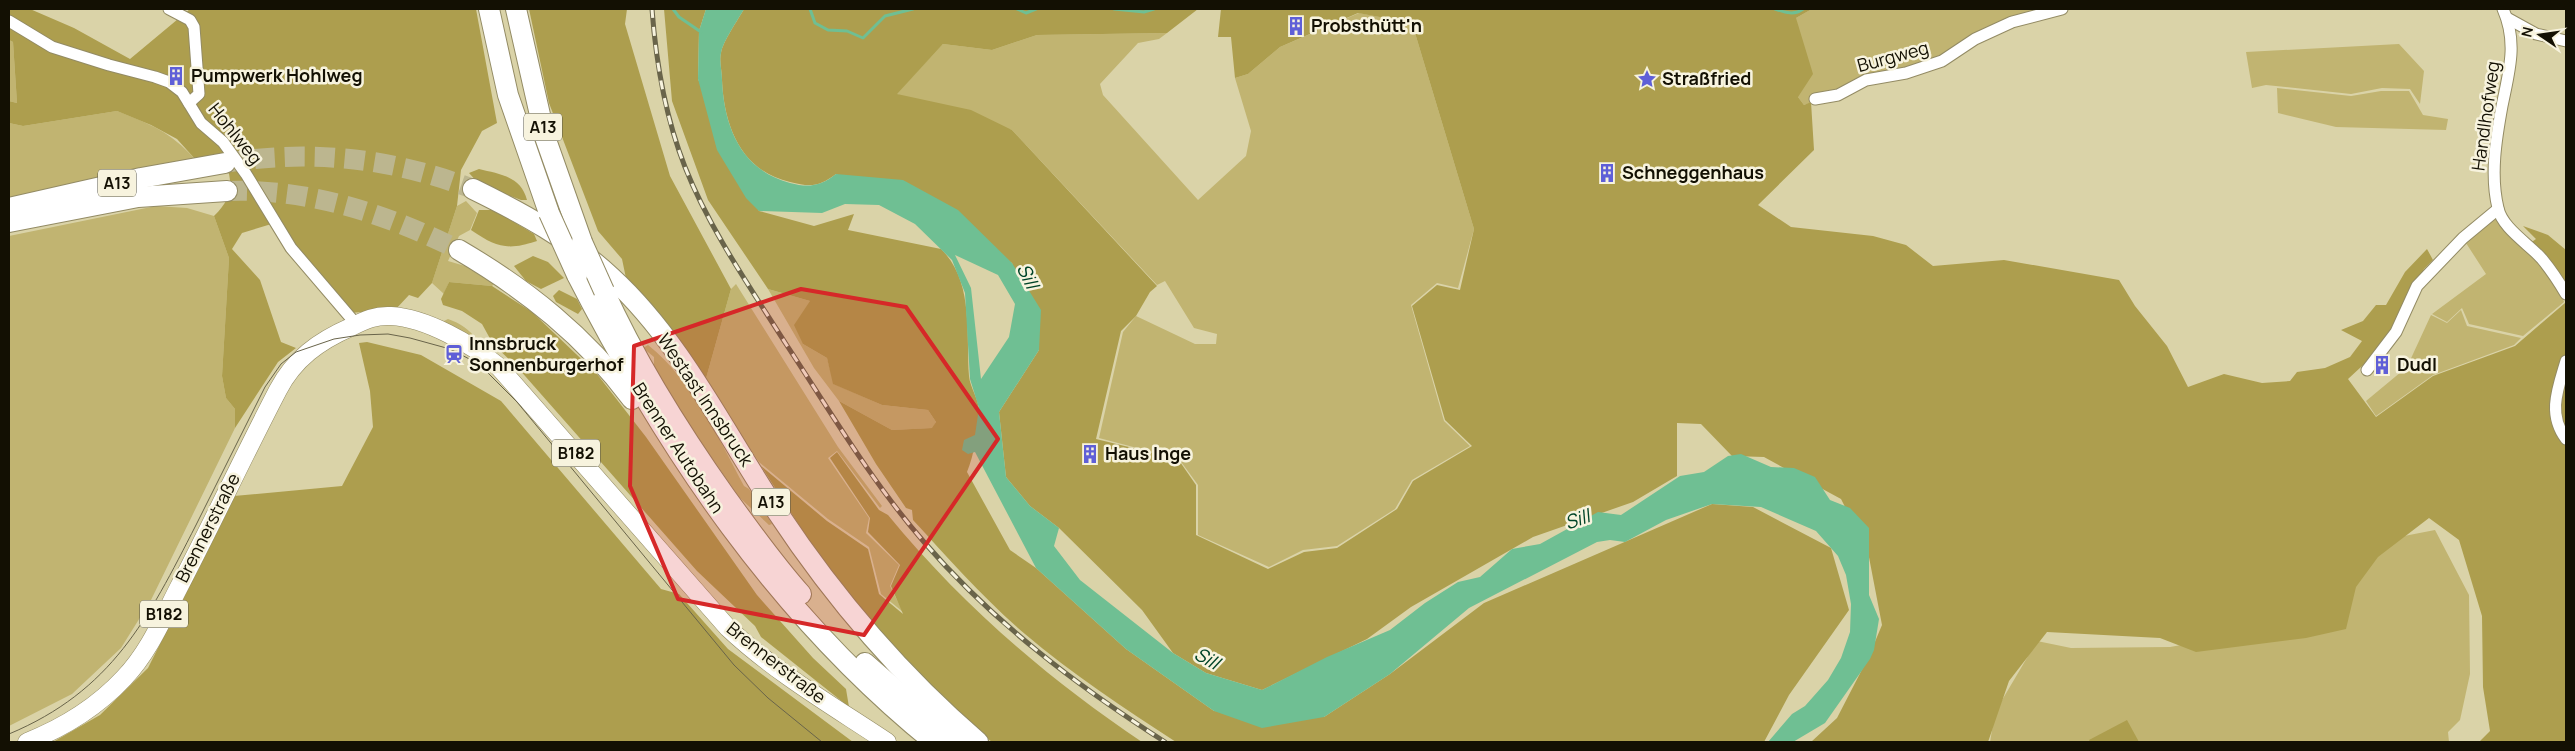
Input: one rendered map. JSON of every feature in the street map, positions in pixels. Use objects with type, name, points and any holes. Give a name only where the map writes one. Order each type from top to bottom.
[{"type":"highway","name":"Brenner Autobahn","points":[[489,9],[508,95],[549,213],[577,275],[615,349],[654,415],[712,503],[759,565],[826,642],[876,693],[934,742]]},
{"type":"highway","name":"Brenner Autobahn","points":[[516,9],[545,137],[582,242],[638,360],[671,417],[741,518],[791,584],[862,661],[956,742]]},
{"type":"highway","name":"A13","points":[[9,208],[141,178],[225,163]]},
{"type":"highway","name":"Westast Innsbruck","points":[[472,189],[538,223],[578,250],[611,277],[650,319],[680,358],[776,512],[838,599],[905,675],[978,742]]},
{"type":"highway","name":"A13","points":[[9,222],[138,197],[227,191]]},
{"type":"highway","name":"A13","points":[[459,250],[530,295],[572,332],[621,384],[712,503]]},
{"type":"main road","name":"Brennerstraße","points":[[27,742],[54,730],[87,711],[113,690],[138,662],[186,573],[286,375],[298,360],[352,319],[431,328],[458,338],[478,350],[511,379],[661,551],[778,660],[887,742]]},
{"type":"street","points":[[169,9],[188,18],[194,24],[199,94],[189,103]]},
{"type":"street","name":"Burgweg","points":[[1815,99],[1838,94],[1866,80],[1906,73],[1942,61],[1975,39],[2012,22],[2062,9]]},
{"type":"street","points":[[2505,14],[2536,34],[2566,41]]},
{"type":"street","name":"Handlhofweg","points":[[2505,14],[2512,36],[2512,62],[2499,124],[2495,154],[2494,173],[2498,209],[2506,224],[2544,261],[2566,294]]},
{"type":"street","name":"Hohlweg","points":[[9,21],[52,47],[169,82],[182,92],[201,122],[224,142],[291,248],[352,319]]},
{"type":"street","points":[[2367,370],[2396,332],[2417,286],[2463,238],[2498,209]]},
{"type":"street","points":[[2566,361],[2556,399],[2555,413],[2558,426],[2566,439]]},
{"type":"highlighted area","points":[[801,289],[906,307],[998,439],[864,635],[678,599],[630,486],[634,346]]},
{"type":"shaded area","points":[[9,9],[30,9],[74,28],[130,59],[190,9],[476,9],[497,123],[482,131],[461,170],[457,206],[432,283],[418,298],[409,295],[395,310],[348,313],[278,222],[242,233],[232,249],[260,280],[281,342],[296,348],[278,362],[235,428],[235,409],[226,398],[222,376],[229,258],[214,216],[226,202],[229,195],[230,182],[225,157],[195,159],[177,139],[151,125],[117,111],[23,126],[9,123],[9,101],[17,103],[13,42],[9,40]]},
{"type":"shaded area","points":[[529,9],[627,9],[625,24],[670,176],[731,289],[705,382],[627,283],[622,259],[598,231],[549,103]]},
{"type":"shaded area","points":[[664,9],[706,9],[699,31],[698,79],[759,211],[814,226],[854,214],[848,230],[941,249],[952,262],[964,292],[968,326],[969,376],[979,409],[976,441],[967,472],[1010,550],[1036,568],[1126,649],[1214,711],[1324,717],[1390,674],[1484,603],[1712,504],[1753,507],[1831,548],[1849,610],[1789,695],[1764,742],[1176,742],[1080,677],[1025,634],[981,593],[913,520],[912,510],[906,508],[876,464],[839,401],[892,430],[932,428],[936,422],[928,410],[882,405],[833,384],[827,358],[803,344],[794,325],[810,301],[768,289],[708,200],[672,101]]},
{"type":"shaded area","points":[[706,9],[744,9],[722,48],[720,63],[723,97],[731,130],[738,144],[747,157],[759,168],[773,177],[790,183],[809,186],[825,181],[836,174],[903,180],[958,210],[1012,263],[1041,310],[1039,350],[999,412],[1006,477],[1030,506],[1059,528],[1054,546],[1080,580],[1173,653],[1206,673],[1262,690],[1327,657],[1390,630],[1425,603],[1458,582],[1480,577],[1512,549],[1540,544],[1598,512],[1621,515],[1680,476],[1704,472],[1728,456],[1741,454],[1771,467],[1794,468],[1815,477],[1830,500],[1850,508],[1869,528],[1869,595],[1879,619],[1874,650],[1870,659],[1825,723],[1793,742],[1768,742],[1792,714],[1805,706],[1828,680],[1841,658],[1850,632],[1851,604],[1846,575],[1838,556],[1816,531],[1761,507],[1712,504],[1666,520],[1625,542],[1610,540],[1597,542],[1469,608],[1390,674],[1324,717],[1262,728],[1214,711],[1126,649],[1036,568],[975,452],[968,454],[962,450],[964,440],[975,435],[979,408],[970,379],[965,293],[952,260],[915,224],[879,205],[845,204],[822,213],[759,211],[746,198],[717,150],[698,79],[699,31]],"holes":[[[955,255],[998,275],[1015,304],[1009,337],[981,379],[971,288]]]},
{"type":"shaded area","points":[[744,9],[1198,9],[1167,33],[1037,35],[992,50],[943,44],[897,94],[971,110],[1012,130],[1157,286],[1150,292],[1136,316],[1121,331],[1096,439],[1178,459],[1196,485],[1196,535],[1268,569],[1304,552],[1337,548],[1397,509],[1413,481],[1472,446],[1445,420],[1412,306],[1437,285],[1460,290],[1474,229],[1412,23],[1358,13],[1280,47],[1248,74],[1235,78],[1231,37],[1218,37],[1221,9],[1812,9],[1796,18],[1813,74],[1798,97],[1804,105],[1811,102],[1814,150],[1758,205],[1791,227],[1873,236],[1906,245],[1933,266],[2004,260],[2119,280],[2135,306],[2167,346],[2188,387],[2224,374],[2262,383],[2290,381],[2297,372],[2325,368],[2350,357],[2362,341],[2341,330],[2363,321],[2376,305],[2386,305],[2405,272],[2427,249],[2433,260],[2424,269],[2388,342],[2348,379],[2376,417],[2433,376],[2515,346],[2565,303],[2566,742],[2479,742],[2490,731],[2483,687],[2482,616],[2459,540],[2429,518],[2378,557],[2356,587],[2346,629],[2306,638],[2196,652],[2160,638],[2047,632],[2009,681],[1988,742],[1811,742],[1837,718],[1869,656],[1882,625],[1868,552],[1841,499],[1764,457],[1732,456],[1701,424],[1677,423],[1677,476],[1633,502],[1533,537],[1411,607],[1367,639],[1262,690],[1206,673],[1173,653],[1142,610],[1059,528],[1030,506],[1006,477],[999,412],[1039,350],[1012,263],[836,174],[819,184],[803,185],[773,176],[759,168],[747,157],[731,130],[723,97],[720,59],[725,43]]},
{"type":"shaded area","points":[[1812,9],[2049,9],[1943,59],[1804,105],[1798,97],[1796,18]]},
{"type":"shaded area","points":[[1359,13],[1412,23],[1474,229],[1458,288],[1437,283],[1411,305],[1444,421],[1470,446],[1412,480],[1395,509],[1337,546],[1303,550],[1269,567],[1198,535],[1198,485],[1179,459],[1099,438],[1123,332],[1136,316],[1195,344],[1216,344],[1217,334],[1194,328],[1165,281],[1157,285],[1012,130],[896,94],[943,44],[992,50],[1037,35],[1167,33],[1159,39],[1138,43],[1100,84],[1103,95],[1198,200],[1246,156],[1251,131],[1235,78],[1248,74],[1280,47]]},
{"type":"shaded area","points":[[9,40],[13,42],[17,103],[9,101]]},
{"type":"shaded area","points":[[2399,44],[2424,71],[2420,104],[2410,89],[2382,88],[2351,94],[2266,85],[2252,88],[2246,52]]},
{"type":"shaded area","points":[[2277,88],[2351,96],[2381,91],[2409,91],[2423,115],[2448,119],[2446,130],[2336,127],[2278,113]]},
{"type":"shaded area","points":[[117,111],[140,120],[168,135],[195,159],[9,198],[9,123],[23,126]]},
{"type":"shaded area","points":[[479,169],[508,177],[520,186],[527,200],[521,200],[479,184],[469,173]]},
{"type":"shaded area","points":[[466,201],[477,213],[470,230],[459,236],[448,261],[465,266],[494,284],[492,286],[449,282],[444,294],[432,283],[457,206]]},
{"type":"shaded area","points":[[156,206],[187,208],[214,216],[229,258],[222,376],[226,398],[235,409],[235,428],[151,600],[121,648],[72,694],[9,726],[9,236]]},
{"type":"shaded area","points":[[479,210],[494,210],[534,234],[537,241],[518,246],[495,244],[471,230]]},
{"type":"shaded area","points":[[2495,217],[2544,268],[2560,291],[2564,302],[2523,336],[2469,324],[2462,308],[2447,322],[2432,314],[2486,274],[2466,243]]},
{"type":"shaded area","points":[[2523,226],[2548,235],[2566,250],[2566,296],[2526,246],[2536,239]]},
{"type":"shaded area","points":[[533,256],[548,262],[564,278],[541,289],[526,281],[514,266]]},
{"type":"shaded area","points":[[449,282],[492,286],[532,312],[597,374],[646,437],[757,595],[813,658],[846,689],[849,707],[761,637],[755,626],[697,571],[518,368],[493,344],[482,324],[462,311],[443,305],[441,299]]},
{"type":"shaded area","points":[[736,284],[838,447],[882,506],[880,508],[837,451],[828,458],[869,518],[866,533],[899,565],[890,586],[903,612],[881,594],[869,547],[828,519],[759,462],[705,382],[731,289]]},
{"type":"shaded area","points":[[768,289],[810,301],[803,344],[827,358],[834,384],[882,405],[928,410],[936,422],[933,428],[892,430],[839,401],[814,368]]},
{"type":"shaded area","points":[[559,290],[577,299],[582,309],[578,314],[556,302],[553,296]]},
{"type":"shaded area","points":[[2461,310],[2467,326],[2521,338],[2514,345],[2433,375],[2376,416],[2366,401],[2407,367],[2431,315],[2447,323]]},
{"type":"shaded area","points":[[419,316],[444,321],[448,319],[468,330],[477,340]]},
{"type":"shaded area","points":[[367,342],[421,355],[501,401],[661,589],[679,594],[728,649],[853,742],[53,742],[100,715],[148,668],[234,496],[342,486],[373,427],[370,391],[359,343]]},
{"type":"shaded area","points":[[648,345],[664,359],[691,392],[714,429],[744,486],[749,489],[772,524],[769,525],[739,497],[688,423],[654,366],[654,357],[643,348]]},
{"type":"shaded area","points":[[837,452],[879,510],[888,515],[916,548],[975,609],[1039,666],[1142,742],[992,742],[960,717],[844,590],[808,539],[761,466],[827,521],[868,549],[879,594],[903,614],[891,586],[900,565],[868,532],[870,518],[830,458]]},
{"type":"shaded area","points":[[2435,530],[2469,595],[2470,674],[2460,720],[2448,732],[2449,742],[1990,742],[1995,712],[2037,641],[2071,648],[2170,647],[2284,627],[2348,586],[2375,556],[2399,537]]},
{"type":"shaded area","points":[[2127,720],[2139,742],[2090,742],[2089,740]]},
{"type":"waterway","points":[[673,9],[679,17],[701,32]]},
{"type":"waterway","points":[[810,9],[815,23],[828,30],[847,31],[863,38],[885,16],[913,9]]},
{"type":"waterway","points":[[1017,9],[1026,13],[1036,9]]},
{"type":"waterway","points":[[1114,9],[1144,12],[1154,9]]},
{"type":"waterway","points":[[1775,9],[1793,13],[1803,9]]},
{"type":"tunnel","points":[[225,163],[289,157],[351,159],[382,163],[412,170],[443,178],[473,189]]},
{"type":"tunnel","points":[[227,191],[287,194],[346,206],[404,225],[459,250]]},
{"type":"tram line","points":[[9,734],[45,717],[75,696],[101,674],[123,649],[161,591],[265,387],[281,364],[296,352],[334,339],[360,335],[388,334],[450,349],[479,364],[517,402],[734,665],[768,698],[822,742]]},
{"type":"railway","points":[[652,9],[662,89],[672,128],[685,167],[706,213],[745,280],[835,420],[886,495],[924,542],[978,599],[1007,625],[1068,675],[1165,742]]},
{"type":"place","name":"Probsthütt'n","points":[[1296,26]]},
{"type":"place","name":"Pumpwerk Hohlweg","points":[[176,76]]},
{"type":"place","name":"Straßfried","points":[[1647,79]]},
{"type":"place","name":"Schneggenhaus","points":[[1607,173]]},
{"type":"place","name":"Innsbruck Sonnenburgerhof","points":[[454,354]]},
{"type":"place","name":"Dudl","points":[[2382,365]]},
{"type":"place","name":"Haus Inge","points":[[1090,454]]},
{"type":"water label","name":"Sill","points":[[1028,276]]},
{"type":"water label","name":"Sill","points":[[1577,519]]},
{"type":"water label","name":"Sill","points":[[1207,658]]}]
